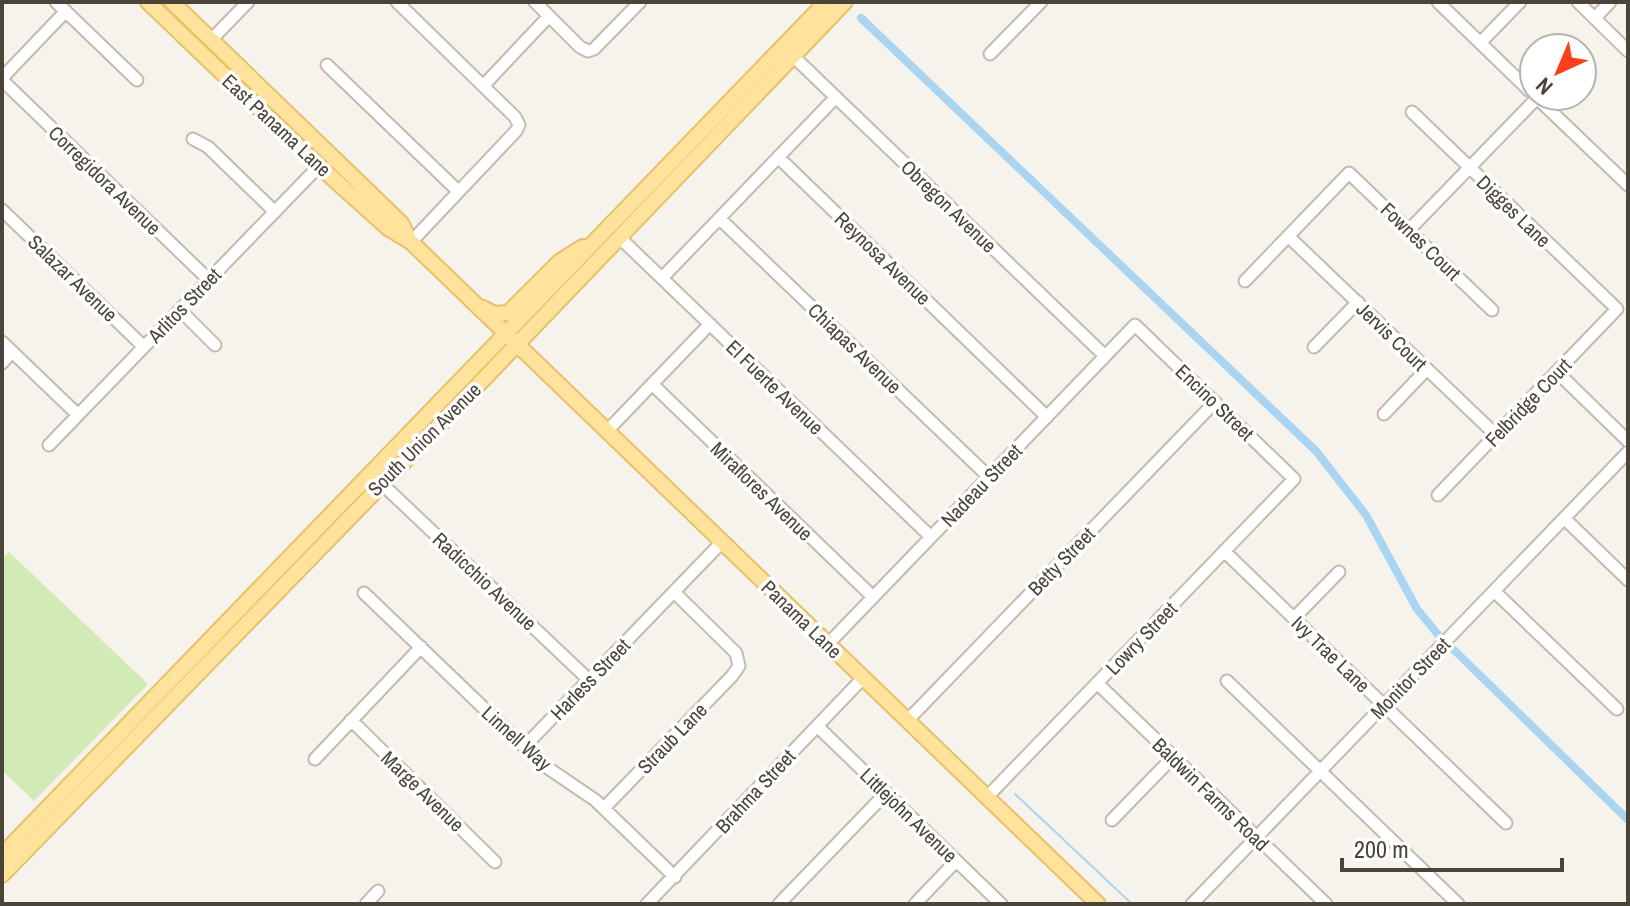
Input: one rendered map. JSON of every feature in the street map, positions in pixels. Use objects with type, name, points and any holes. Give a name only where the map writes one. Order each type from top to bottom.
[{"type":"main road","name":"East Panama Lane","points":[[148,2],[319,166],[388,228],[411,242],[505,334]]},
{"type":"main road","points":[[160,2],[200,40],[206,43],[211,40]]},
{"type":"main road","name":"East Panama Lane","points":[[172,2],[398,220],[411,242]]},
{"type":"main road","name":"South Union Avenue","points":[[2,855],[826,2]]},
{"type":"main road","name":"South Union Avenue","points":[[2,875],[845,2]]},
{"type":"main road","points":[[319,166],[333,168],[378,209],[398,220]]},
{"type":"main road","points":[[580,278],[591,257],[622,224],[620,215]]},
{"type":"main road","points":[[475,304],[494,314],[508,313],[559,262],[595,242]]},
{"type":"main road","points":[[517,345],[522,328],[569,278],[576,261]]},
{"type":"main road","points":[[460,404],[475,378],[507,342],[505,334]]},
{"type":"main road","name":"Panama Lane","points":[[505,334],[1098,904]]},
{"type":"main road","points":[[199,671],[201,658],[240,617],[241,608]]},
{"type":"main road","points":[[143,729],[143,719],[176,683],[176,675]]},
{"type":"street","points":[[56,2],[137,80]]},
{"type":"street","points":[[211,40],[248,2]]},
{"type":"street","points":[[397,2],[484,85],[519,125],[411,242]]},
{"type":"street","points":[[535,2],[580,47],[588,51],[594,49],[640,2]]},
{"type":"street","points":[[990,54],[1041,2]]},
{"type":"street","points":[[1438,2],[1518,80]]},
{"type":"street","points":[[1480,43],[1520,2]]},
{"type":"street","points":[[1578,2],[1628,51]]},
{"type":"street","points":[[1595,18],[1610,2]]},
{"type":"street","points":[[2,79],[66,11]]},
{"type":"street","points":[[484,85],[549,16]]},
{"type":"street","name":"Obregon Avenue","points":[[793,56],[1105,356]]},
{"type":"street","points":[[327,65],[458,191]]},
{"type":"street","name":"Corregidora Avenue","points":[[2,79],[209,280]]},
{"type":"street","points":[[662,278],[836,97]]},
{"type":"street","name":"Digges Lane","points":[[1412,112],[1617,309]]},
{"type":"street","points":[[1409,230],[1521,112]]},
{"type":"street","points":[[1552,112],[1628,185]]},
{"type":"street","points":[[193,139],[208,147],[275,212]]},
{"type":"street","name":"Reynosa Avenue","points":[[778,157],[1047,417]]},
{"type":"street","name":"Arlitos Street","points":[[49,445],[319,166]]},
{"type":"street","name":"Fownes Court","points":[[1288,236],[1349,173],[1492,310]]},
{"type":"street","name":"Salazar Avenue","points":[[2,210],[144,347]]},
{"type":"street","name":"Chiapas Avenue","points":[[720,219],[989,477]]},
{"type":"street","points":[[1245,281],[1288,236]]},
{"type":"street","name":"Jervis Court","points":[[1288,236],[1496,435]]},
{"type":"street","name":"El Fuerte Avenue","points":[[619,237],[931,537]]},
{"type":"street","points":[[1314,347],[1358,302]]},
{"type":"street","name":"Felbridge Court","points":[[1438,495],[1617,309]]},
{"type":"street","points":[[180,310],[215,345]]},
{"type":"street","points":[[607,431],[710,324]]},
{"type":"street","name":"Nadeau Street","points":[[828,644],[1135,325]]},
{"type":"street","name":"Encino Street","points":[[1135,325],[1294,479]]},
{"type":"street","points":[[2,342],[78,415]]},
{"type":"street","points":[[2,363],[12,352]]},
{"type":"street","points":[[1384,414],[1427,369]]},
{"type":"street","points":[[1557,372],[1628,441]]},
{"type":"street","name":"Miraflores Avenue","points":[[652,384],[873,597]]},
{"type":"street","name":"Betty Street","points":[[907,721],[1215,402]]},
{"type":"street","name":"Monitor Street","points":[[1192,904],[1628,452]]},
{"type":"street","name":"Lowry Street","points":[[987,797],[1294,479]]},
{"type":"street","name":"Radicchio Avenue","points":[[381,483],[589,680]]},
{"type":"street","points":[[1564,518],[1628,580]]},
{"type":"street","name":"Harless Street","points":[[524,747],[722,542]]},
{"type":"street","name":"Ivy Trae Lane","points":[[1224,551],[1506,823]]},
{"type":"street","points":[[1294,618],[1339,572]]},
{"type":"street","points":[[1494,591],[1617,709]]},
{"type":"street","name":"Straub Lane","points":[[604,808],[739,666],[736,653],[674,592]]},
{"type":"street","name":"Linnell Way","points":[[364,593],[542,764],[604,808],[675,877]]},
{"type":"street","points":[[315,759],[421,647]]},
{"type":"street","name":"Brahma Street","points":[[647,904],[863,678]]},
{"type":"street","points":[[1227,681],[1458,904]]},
{"type":"street","name":"Baldwin Farms Road","points":[[1097,683],[1326,904]]},
{"type":"street","name":"Marge Avenue","points":[[351,720],[495,862]]},
{"type":"street","name":"Littlejohn Avenue","points":[[817,726],[1001,904]]},
{"type":"street","points":[[1112,820],[1173,757]]},
{"type":"street","points":[[779,904],[886,793]]},
{"type":"street","points":[[915,904],[956,861]]},
{"type":"street","points":[[366,904],[378,891]]},
{"type":"green space","points":[[9,552],[148,684],[34,801],[2,770],[2,559]]},
{"type":"waterway","points":[[861,18],[1316,451],[1366,515],[1417,609],[1440,637]]},
{"type":"waterway","points":[[1450,646],[1628,820]]},
{"type":"waterway","points":[[1015,794],[1132,904]]}]
